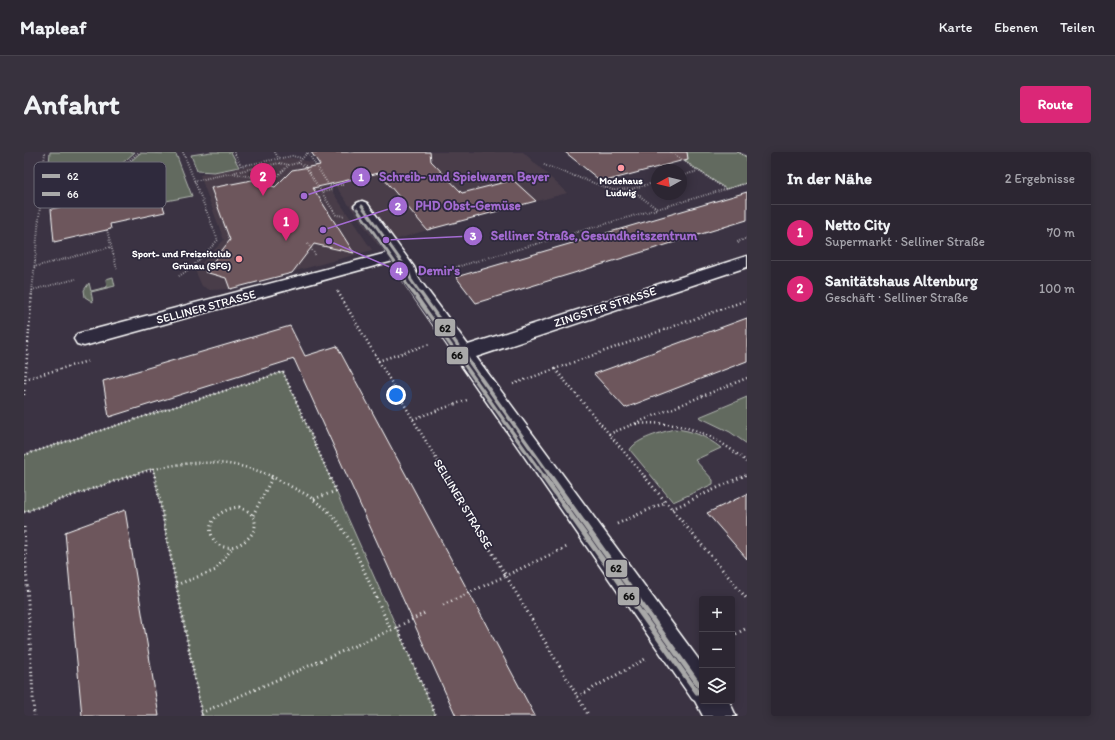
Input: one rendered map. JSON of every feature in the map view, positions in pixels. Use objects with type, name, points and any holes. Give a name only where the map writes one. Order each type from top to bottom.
[{"type":"street","points":[[362,206],[408,271],[411,280],[457,346],[699,685]]},
{"type":"street","name":"SELLINER STRASSE","points":[[84,339],[396,255]]},
{"type":"street","name":"ZINGSTER STRASSE","points":[[457,346],[747,261]]},
{"type":"street","points":[[712,704],[721,716]]},
{"type":"path","points":[[44,162],[45,152]]},
{"type":"path","points":[[127,162],[139,152]]},
{"type":"path","points":[[179,276],[190,269],[218,240],[183,152]]},
{"type":"path","points":[[234,152],[241,166],[292,156],[302,158]]},
{"type":"path","points":[[275,152],[278,158]]},
{"type":"path","points":[[194,180],[272,164],[280,163],[289,165],[298,163],[308,152],[311,152]]},
{"type":"path","points":[[308,152],[332,190],[321,192]]},
{"type":"path","points":[[671,152],[726,189]]},
{"type":"path","points":[[738,152],[747,158]]},
{"type":"path","points":[[269,160],[272,164]]},
{"type":"path","points":[[252,164],[255,168]]},
{"type":"path","points":[[272,181],[289,165]]},
{"type":"path","points":[[544,165],[603,187],[622,190],[651,184]]},
{"type":"path","points":[[687,174],[698,171]]},
{"type":"path","points":[[232,173],[272,181],[274,184]]},
{"type":"path","points":[[411,280],[747,183]]},
{"type":"path","points":[[330,185],[347,185]]},
{"type":"path","points":[[631,189],[657,209]]},
{"type":"path","points":[[24,395],[39,208]]},
{"type":"path","points":[[107,230],[117,269]]},
{"type":"path","points":[[34,267],[111,247]]},
{"type":"path","points":[[32,290],[76,279]]},
{"type":"path","name":"SELLINER STRASSE","points":[[337,291],[589,716]]},
{"type":"path","points":[[413,419],[747,300]]},
{"type":"path","points":[[378,360],[457,346]]},
{"type":"path","points":[[25,379],[81,363]]},
{"type":"path","points":[[555,369],[747,599]]},
{"type":"path","points":[[24,455],[283,372],[336,491],[313,500]]},
{"type":"path","points":[[609,434],[747,378]]},
{"type":"path","points":[[632,424],[660,423],[694,428],[726,445],[747,462]]},
{"type":"path","points":[[24,512],[153,468],[188,462],[217,462],[246,467],[273,476],[313,500],[332,514],[351,541],[391,630]]},
{"type":"path","points":[[153,468],[201,715],[391,630],[427,612]]},
{"type":"path","points":[[672,509],[747,474]]},
{"type":"path","points":[[253,515],[273,476]]},
{"type":"path","points":[[239,507],[247,510],[253,515],[255,523],[254,532],[244,543],[232,547],[218,545],[213,540],[211,526],[215,518],[222,512],[230,508],[239,507]]},
{"type":"path","points":[[24,527],[34,716]]},
{"type":"path","points":[[176,585],[216,570],[232,547]]},
{"type":"path","points":[[443,605],[505,575]]},
{"type":"path","points":[[397,627],[436,716]]},
{"type":"path","points":[[735,634],[747,628]]},
{"type":"path","points":[[577,697],[671,646]]},
{"type":"shaded area","points":[[328,152],[523,152],[567,193],[427,230],[378,245],[313,155]]},
{"type":"shaded area","points":[[291,158],[312,162],[372,250],[230,289],[210,290],[202,286],[195,270],[224,240],[200,175]]},
{"type":"green space","points":[[50,152],[135,152],[124,162],[49,162]]},
{"type":"green space","points":[[211,152],[231,152],[239,167],[214,172],[197,171],[191,155]]},
{"type":"green space","points":[[671,152],[738,152],[747,157],[747,183],[726,189]]},
{"type":"green space","points":[[140,153],[176,154],[192,196],[166,201],[166,162],[130,162]]},
{"type":"green space","points":[[113,277],[115,286],[91,292],[93,302],[85,297],[84,290],[89,283],[91,291],[107,287],[106,279]]},
{"type":"green space","points":[[283,372],[436,716],[202,716],[153,468],[24,512],[24,455]]},
{"type":"green space","points":[[747,397],[747,444],[730,432],[699,417]]},
{"type":"green space","points":[[674,429],[699,435],[721,448],[695,460],[713,480],[713,484],[673,502],[630,450],[637,442],[643,439]]},
{"type":"building","points":[[311,152],[430,152],[431,161],[462,193],[513,180],[536,201],[427,230],[379,173],[313,188],[354,253],[314,244],[292,273],[230,289],[226,278],[205,272],[230,240],[211,188],[252,180],[275,187],[292,170],[320,165]]},
{"type":"building","name":"Modehaus Ludwig","points":[[565,152],[687,152],[688,159],[669,164],[651,164],[651,169],[602,182]]},
{"type":"building","points":[[747,192],[747,220],[476,303],[456,277]]},
{"type":"building","points":[[164,208],[165,212],[110,224],[111,229],[54,242],[51,209]]},
{"type":"building","points":[[747,318],[747,361],[625,408],[594,374]]},
{"type":"building","points":[[290,326],[305,356],[337,346],[535,716],[456,716],[294,359],[109,417],[103,381]]},
{"type":"building","points":[[747,494],[747,559],[707,513]]},
{"type":"building","points":[[125,510],[159,716],[82,716],[65,532]]},
{"type":"transit line","name":"62","points":[[362,206],[408,271],[411,280],[699,685]]},
{"type":"transit line","name":"66","points":[[357,209],[403,274],[406,283],[697,692]]},
{"type":"place","name":"Modehaus Ludwig","points":[[621,168]]},
{"type":"place","name":"Sanitätshaus Altenburg","points":[[263,196]]},
{"type":"place","name":"Schreib- und Spielwaren Beyer","points":[[304,196]]},
{"type":"place","name":"PHD Obst-Gemüse","points":[[323,230]]},
{"type":"place","name":"Selliner Straße, Gesundheitszentrum","points":[[386,240]]},
{"type":"place","name":"Netto City","points":[[286,241]]},
{"type":"place","name":"Demir's","points":[[329,241]]},
{"type":"place","name":"Sport- und Freizeitclub Grünau (SFG)","points":[[239,259]]}]
